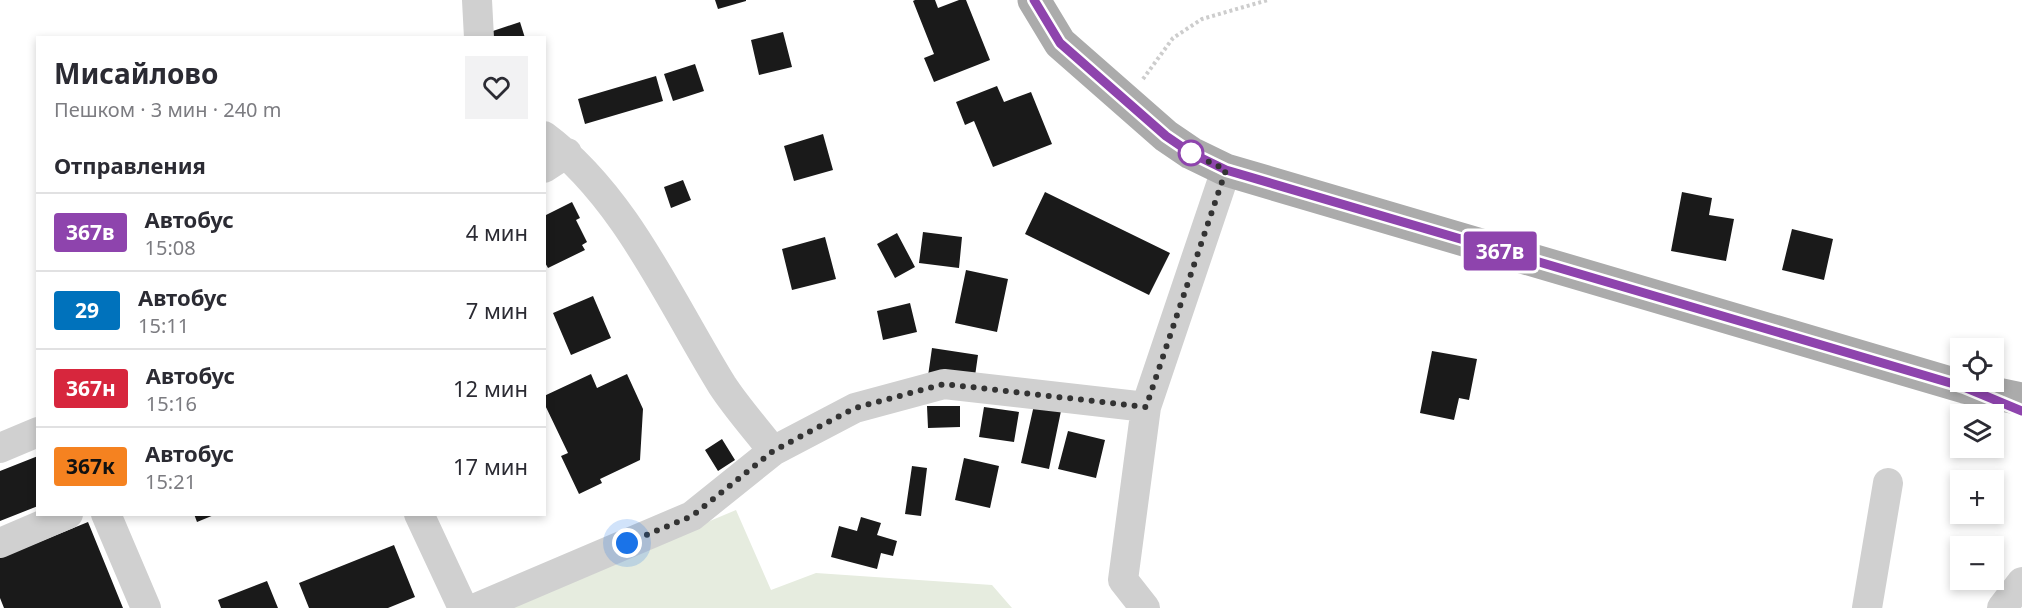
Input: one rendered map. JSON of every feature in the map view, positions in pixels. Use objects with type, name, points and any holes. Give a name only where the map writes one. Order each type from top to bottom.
[{"type":"main road","points":[[1034,0],[1060,43],[1166,136],[1191,153],[1226,170],[1950,383]]},
{"type":"main road","points":[[1976,392],[2022,411]]},
{"type":"main road","points":[[1988,392],[2022,399]]},
{"type":"street","points":[[477,0],[479,36]]},
{"type":"street","points":[[552,152],[622,217],[724,388],[773,451]]},
{"type":"street","points":[[1145,608],[1123,580],[1146,407],[1226,170]]},
{"type":"street","points":[[476,608],[692,516],[773,451],[855,408],[944,384],[1146,407]]},
{"type":"street","points":[[0,448],[36,433]]},
{"type":"street","points":[[1867,608],[1888,483]]},
{"type":"street","points":[[0,543],[63,516]]},
{"type":"street","points":[[107,516],[146,608]]},
{"type":"street","points":[[420,516],[463,608]]},
{"type":"street","points":[[2002,608],[2022,582]]},
{"type":"path","points":[[1148,87],[1143,78],[1173,38],[1202,19],[1268,0]]},
{"type":"shaded area","points":[[736,510],[771,590],[816,573],[992,585],[1012,608],[503,608]]},
{"type":"building","points":[[715,0],[746,0],[746,1],[718,9]]},
{"type":"building","points":[[935,0],[938,8],[959,0],[966,0],[990,60],[934,82],[924,58],[934,54],[913,1]]},
{"type":"building","points":[[520,22],[524,36],[484,36],[484,34]]},
{"type":"building","points":[[783,32],[792,67],[759,75],[751,40]]},
{"type":"building","points":[[695,64],[704,91],[673,101],[664,74]]},
{"type":"building","points":[[656,76],[663,101],[585,124],[578,99]]},
{"type":"building","points":[[997,86],[1004,102],[1031,92],[1052,144],[993,167],[974,121],[965,125],[956,102]]},
{"type":"building","points":[[823,134],[833,170],[794,181],[784,146]]},
{"type":"building","points":[[683,180],[691,200],[671,208],[664,187]]},
{"type":"building","points":[[1045,192],[1170,253],[1149,295],[1025,234]]},
{"type":"building","points":[[1682,192],[1712,198],[1709,215],[1734,219],[1726,261],[1671,251]]},
{"type":"building","points":[[572,202],[580,218],[576,220],[587,242],[582,245],[585,250],[548,268],[546,264],[546,215]]},
{"type":"building","points":[[1792,229],[1833,239],[1824,280],[1782,270]]},
{"type":"building","points":[[923,232],[962,237],[959,268],[919,263]]},
{"type":"building","points":[[897,233],[915,267],[895,278],[877,244]]},
{"type":"building","points":[[825,237],[836,279],[792,290],[782,249]]},
{"type":"building","points":[[966,270],[1008,279],[997,332],[955,323]]},
{"type":"building","points":[[593,296],[611,338],[571,355],[553,313]]},
{"type":"building","points":[[910,303],[917,332],[883,340],[877,311]]},
{"type":"building","points":[[932,348],[978,355],[974,383],[928,376]]},
{"type":"building","points":[[1432,351],[1477,359],[1469,400],[1459,398],[1454,420],[1420,413]]},
{"type":"building","points":[[591,374],[597,388],[627,374],[643,409],[640,460],[600,479],[602,483],[579,494],[561,456],[568,453],[546,407],[546,395]]},
{"type":"building","points":[[1034,405],[1061,411],[1049,469],[1021,463]]},
{"type":"building","points":[[927,406],[960,406],[960,427],[928,428]]},
{"type":"building","points":[[984,407],[1019,412],[1014,442],[979,437]]},
{"type":"building","points":[[1068,431],[1105,440],[1096,478],[1058,469]]},
{"type":"building","points":[[722,439],[735,460],[718,471],[705,450]]},
{"type":"building","points":[[36,457],[36,507],[0,521],[0,471]]},
{"type":"building","points":[[964,458],[999,466],[990,508],[955,500]]},
{"type":"building","points":[[912,466],[927,468],[921,516],[905,514]]},
{"type":"building","points":[[195,516],[212,516],[197,522]]},
{"type":"building","points":[[861,517],[881,523],[877,535],[897,541],[893,556],[881,553],[877,569],[831,557],[839,526],[857,531]]},
{"type":"building","points":[[88,522],[123,608],[4,608],[0,598],[0,558]]},
{"type":"building","points":[[394,545],[415,597],[388,608],[309,608],[299,583]]},
{"type":"building","points":[[267,581],[278,608],[221,608],[218,600]]},
{"type":"bus line","name":"367в","points":[[1034,0],[1060,43],[1166,136],[1191,153],[1226,170],[1964,387],[2022,411]]},
{"type":"route","points":[[627,543],[692,516],[773,451],[855,408],[944,384],[1146,407],[1226,170],[1191,153]]}]
